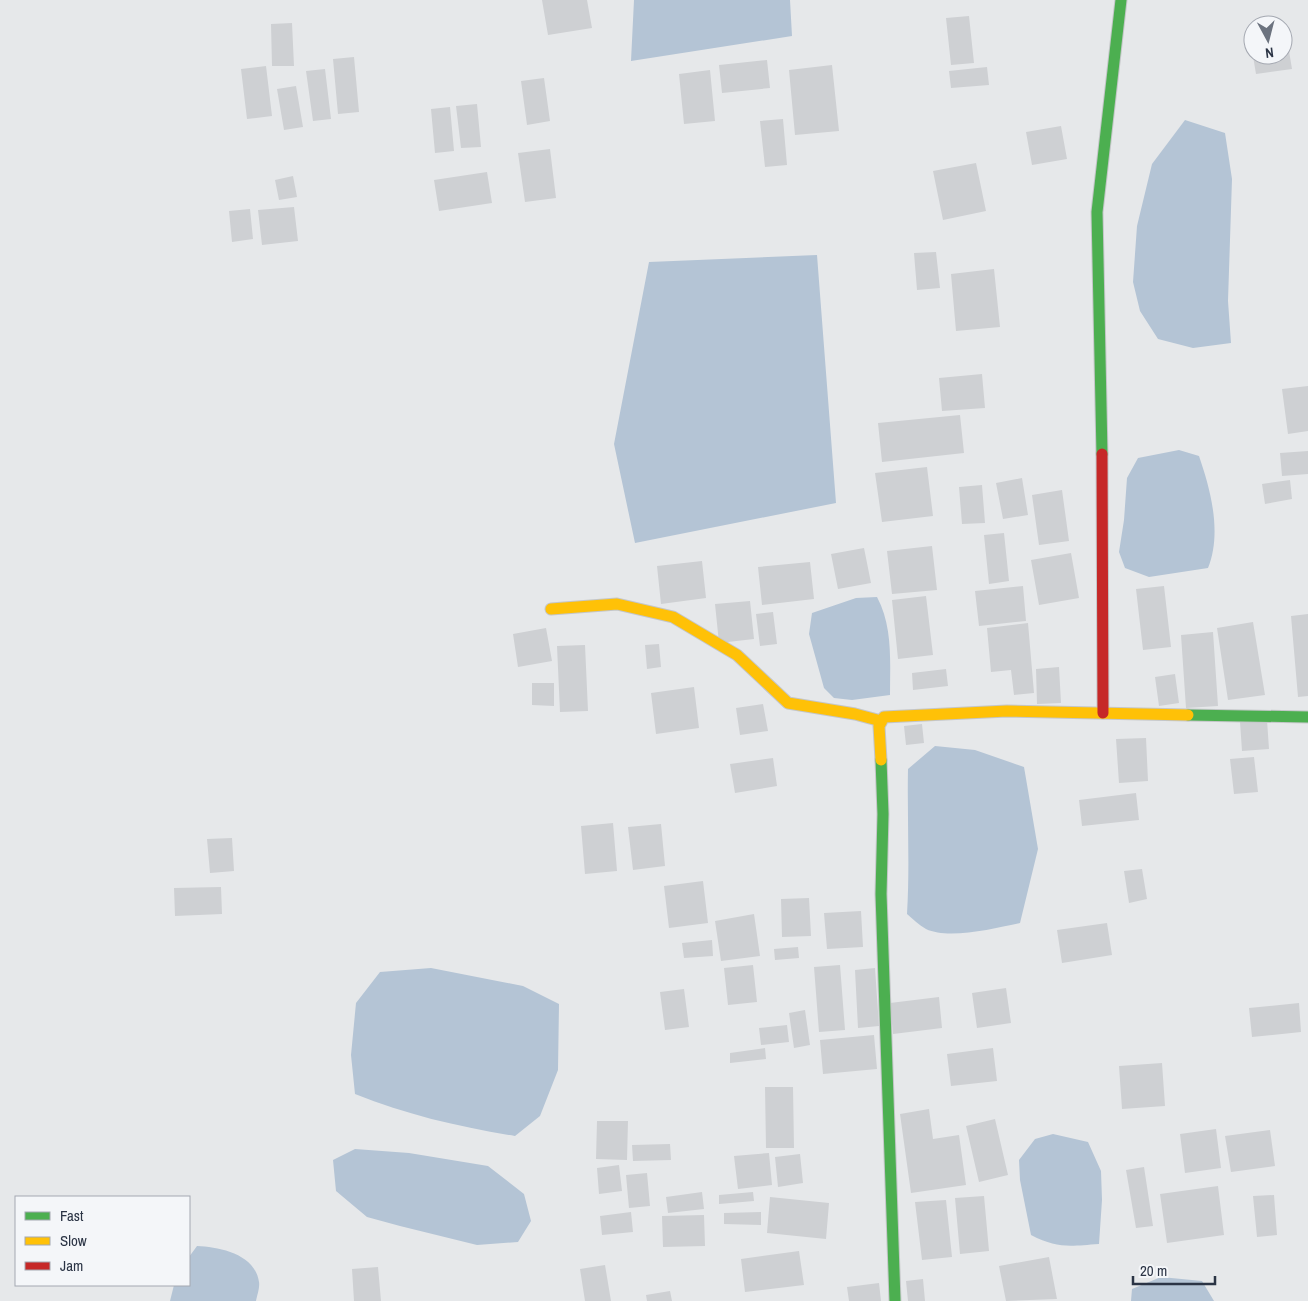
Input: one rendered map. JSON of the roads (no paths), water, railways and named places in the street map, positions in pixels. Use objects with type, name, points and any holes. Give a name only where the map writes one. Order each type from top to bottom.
[{"type":"street","points":[[1103,713],[1102,465],[1097,212],[1121,0]]},
{"type":"street","points":[[551,609],[618,604],[673,617],[737,655],[788,703],[855,714],[881,721]]},
{"type":"street","points":[[895,1301],[881,894],[883,814],[879,735],[881,721],[884,717],[1007,711],[1308,717]]},
{"type":"water","points":[[634,0],[790,0],[792,36],[631,61]]},
{"type":"water","points":[[1185,120],[1225,133],[1232,179],[1228,301],[1231,343],[1193,348],[1158,339],[1140,311],[1133,282],[1137,226],[1152,164]]},
{"type":"water","points":[[817,255],[836,503],[635,543],[614,444],[649,262]]},
{"type":"water","points":[[1179,450],[1199,456],[1213,512],[1214,541],[1212,555],[1208,568],[1149,577],[1125,568],[1119,552],[1124,520],[1127,478],[1138,458]]},
{"type":"water","points":[[877,597],[886,620],[888,632],[890,695],[852,700],[834,698],[824,688],[809,634],[812,613],[856,598]]},
{"type":"water","points":[[935,746],[975,750],[1024,767],[1038,849],[1020,923],[972,932],[947,933],[926,929],[907,914],[908,769]]},
{"type":"water","points":[[431,968],[523,986],[559,1004],[558,1070],[540,1116],[515,1136],[434,1120],[355,1094],[351,1055],[356,1003],[380,972]]},
{"type":"water","points":[[1053,1134],[1088,1142],[1101,1171],[1102,1200],[1099,1244],[1064,1246],[1049,1243],[1031,1235],[1020,1180],[1019,1160],[1035,1139]]},
{"type":"water","points":[[355,1149],[409,1153],[488,1166],[524,1194],[531,1221],[518,1242],[477,1245],[367,1217],[336,1191],[333,1160]]},
{"type":"water","points":[[197,1246],[226,1250],[244,1259],[256,1272],[259,1282],[256,1301],[170,1301],[174,1286],[190,1286],[190,1256]]},
{"type":"water","points":[[1161,1277],[1202,1281],[1214,1301],[1131,1301],[1132,1289]]}]
